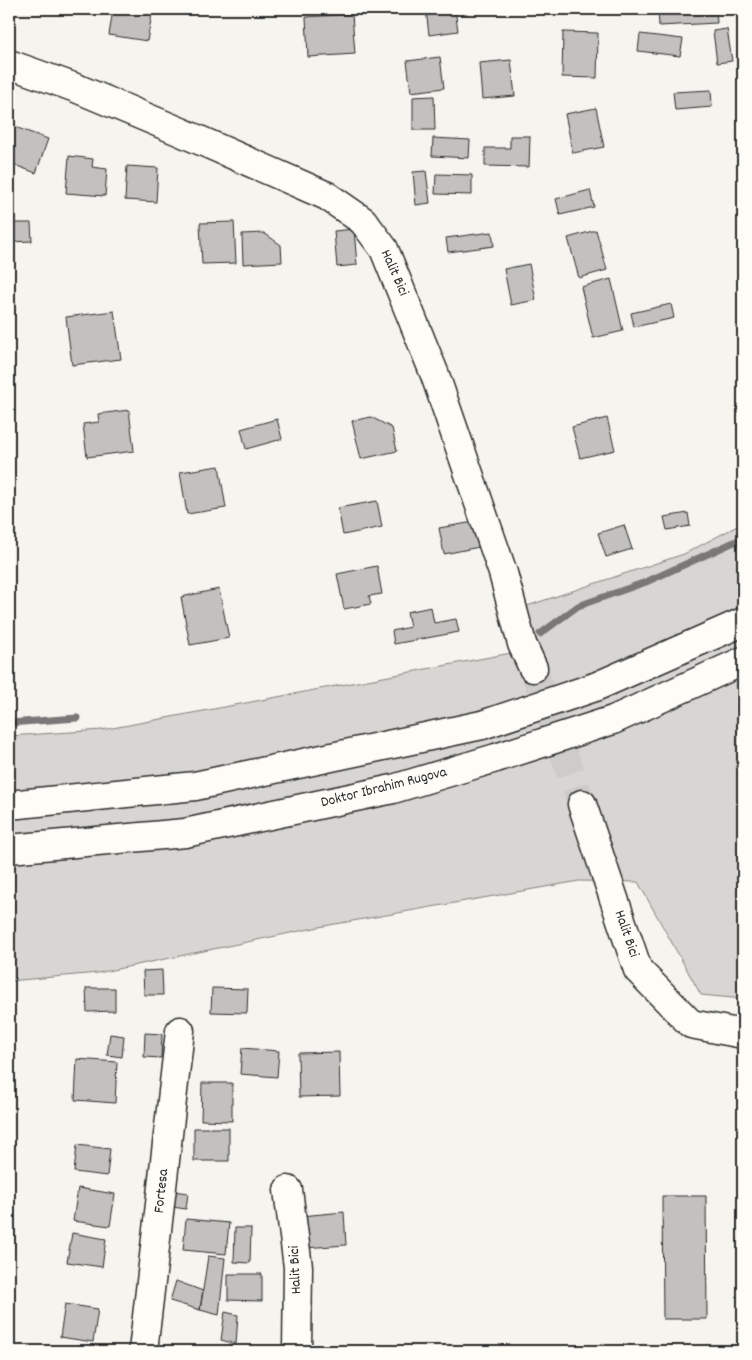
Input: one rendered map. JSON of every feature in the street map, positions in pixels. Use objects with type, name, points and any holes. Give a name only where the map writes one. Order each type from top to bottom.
[{"type":"main road","name":"Halit Bici","points":[[9,64],[76,88],[326,196],[363,221],[384,249],[432,366],[503,573],[522,644],[533,668]]},
{"type":"main road","points":[[9,805],[195,786],[482,724],[595,687],[743,622]]},
{"type":"main road","name":"Doktor Ibrahim Rugova","points":[[9,849],[185,833],[393,789],[613,720],[743,662]]},
{"type":"main road","name":"Halit Bici","points":[[582,804],[638,970],[691,1024],[743,1034]]},
{"type":"main road","name":"Fortesa","points":[[143,1351],[180,1031]]},
{"type":"main road","name":"Halit Bici","points":[[288,1190],[298,1267],[297,1351]]},
{"type":"shaded area","points":[[743,523],[743,999],[701,995],[638,882],[579,881],[324,926],[98,973],[9,981],[9,736],[102,730],[506,654],[537,646],[524,607],[684,554]]},
{"type":"building","points":[[113,9],[153,9],[147,41],[109,35]]},
{"type":"building","points":[[158,9],[178,9],[178,11],[159,14]]},
{"type":"building","points":[[426,9],[455,9],[458,31],[429,35]]},
{"type":"building","points":[[658,9],[716,9],[717,23],[659,26]]},
{"type":"building","points":[[352,14],[355,54],[308,57],[306,17]]},
{"type":"building","points":[[727,29],[732,61],[717,63],[713,31]]},
{"type":"building","points":[[563,32],[598,33],[597,78],[562,77]]},
{"type":"building","points":[[640,34],[683,39],[680,56],[638,51]]},
{"type":"building","points":[[440,57],[444,88],[411,92],[407,61]]},
{"type":"building","points":[[511,60],[515,96],[482,99],[479,63]]},
{"type":"building","points":[[711,90],[712,107],[675,110],[673,92]]},
{"type":"building","points":[[434,96],[435,130],[413,130],[413,97]]},
{"type":"building","points":[[596,108],[604,147],[573,153],[565,114]]},
{"type":"building","points":[[15,127],[48,139],[36,173],[9,163],[9,144]]},
{"type":"building","points":[[510,136],[530,136],[529,167],[485,166],[485,148],[510,148]]},
{"type":"building","points":[[433,138],[470,140],[469,158],[432,156]]},
{"type":"building","points":[[69,156],[93,159],[92,167],[107,169],[105,196],[66,193]]},
{"type":"building","points":[[127,166],[158,168],[156,202],[125,200]]},
{"type":"building","points":[[426,171],[430,203],[416,205],[413,172]]},
{"type":"building","points":[[436,174],[472,175],[472,195],[435,194]]},
{"type":"building","points":[[590,190],[594,207],[560,215],[556,199]]},
{"type":"building","points":[[234,222],[236,263],[202,264],[200,223]]},
{"type":"building","points":[[9,223],[31,223],[32,241],[9,242]]},
{"type":"building","points":[[354,229],[357,265],[337,267],[334,231]]},
{"type":"building","points":[[596,230],[607,270],[579,278],[568,238]]},
{"type":"building","points":[[492,232],[494,246],[448,252],[446,238]]},
{"type":"building","points":[[264,233],[281,245],[282,262],[243,264],[242,234]]},
{"type":"building","points":[[529,264],[536,300],[511,305],[504,269]]},
{"type":"building","points":[[611,279],[623,331],[593,338],[581,287]]},
{"type":"building","points":[[671,304],[674,318],[634,327],[631,313]]},
{"type":"building","points":[[114,311],[121,359],[72,365],[66,317]]},
{"type":"building","points":[[129,410],[134,451],[87,457],[83,424],[99,422],[98,414]]},
{"type":"building","points":[[371,417],[392,428],[397,451],[361,459],[352,421]]},
{"type":"building","points":[[607,418],[615,450],[580,458],[572,427]]},
{"type":"building","points":[[277,419],[282,439],[246,449],[241,429]]},
{"type":"building","points":[[219,466],[226,508],[187,514],[180,472]]},
{"type":"building","points":[[377,501],[382,527],[343,535],[338,508]]},
{"type":"building","points":[[688,513],[690,526],[667,530],[664,517]]},
{"type":"building","points":[[474,522],[479,547],[444,554],[439,528]]},
{"type":"building","points":[[624,525],[632,549],[606,557],[598,533]]},
{"type":"building","points":[[377,566],[382,594],[369,596],[371,604],[344,609],[337,574]]},
{"type":"building","points":[[219,589],[229,638],[190,645],[181,597]]},
{"type":"building","points":[[431,607],[434,623],[456,619],[459,632],[394,644],[392,631],[410,627],[407,612]]},
{"type":"building","points":[[162,970],[163,995],[144,995],[143,971]]},
{"type":"building","points":[[86,988],[115,988],[115,1011],[87,1012]]},
{"type":"building","points":[[212,988],[248,989],[247,1013],[211,1012]]},
{"type":"building","points":[[145,1033],[162,1034],[161,1058],[144,1057]]},
{"type":"building","points":[[110,1034],[124,1036],[122,1057],[107,1055]]},
{"type":"building","points":[[242,1048],[279,1051],[277,1077],[240,1074]]},
{"type":"building","points":[[339,1052],[340,1096],[299,1097],[298,1053]]},
{"type":"building","points":[[77,1059],[117,1062],[115,1103],[75,1100]]},
{"type":"building","points":[[202,1083],[232,1083],[232,1121],[201,1120]]},
{"type":"building","points":[[194,1128],[229,1128],[229,1161],[194,1161]]},
{"type":"building","points":[[77,1145],[110,1149],[107,1176],[74,1172]]},
{"type":"building","points":[[78,1188],[115,1194],[110,1226],[73,1221]]},
{"type":"building","points":[[165,1190],[188,1193],[186,1209],[165,1206]]},
{"type":"building","points":[[662,1196],[706,1196],[707,1319],[663,1319]]},
{"type":"building","points":[[344,1212],[346,1245],[304,1248],[301,1216]]},
{"type":"building","points":[[186,1219],[229,1223],[226,1254],[183,1250]]},
{"type":"building","points":[[235,1228],[251,1228],[250,1263],[234,1262]]},
{"type":"building","points":[[72,1233],[106,1239],[102,1267],[67,1262]]},
{"type":"building","points":[[208,1256],[225,1258],[219,1315],[200,1310]]},
{"type":"building","points":[[228,1274],[262,1274],[262,1301],[228,1300]]},
{"type":"building","points":[[176,1281],[203,1291],[200,1310],[170,1301]]},
{"type":"building","points":[[65,1304],[98,1309],[93,1342],[60,1337]]},
{"type":"building","points":[[225,1312],[238,1315],[236,1344],[221,1340]]},
{"type":"building","points":[[222,1346],[238,1347],[238,1351],[222,1351]]},
{"type":"building","points":[[58,1347],[90,1350],[90,1351],[58,1351]]},
{"type":"waterway","points":[[540,634],[578,606],[646,582],[743,538]]},
{"type":"waterway","points":[[9,723],[77,718]]},
{"type":"tunnel","points":[[533,668],[582,804]]}]
